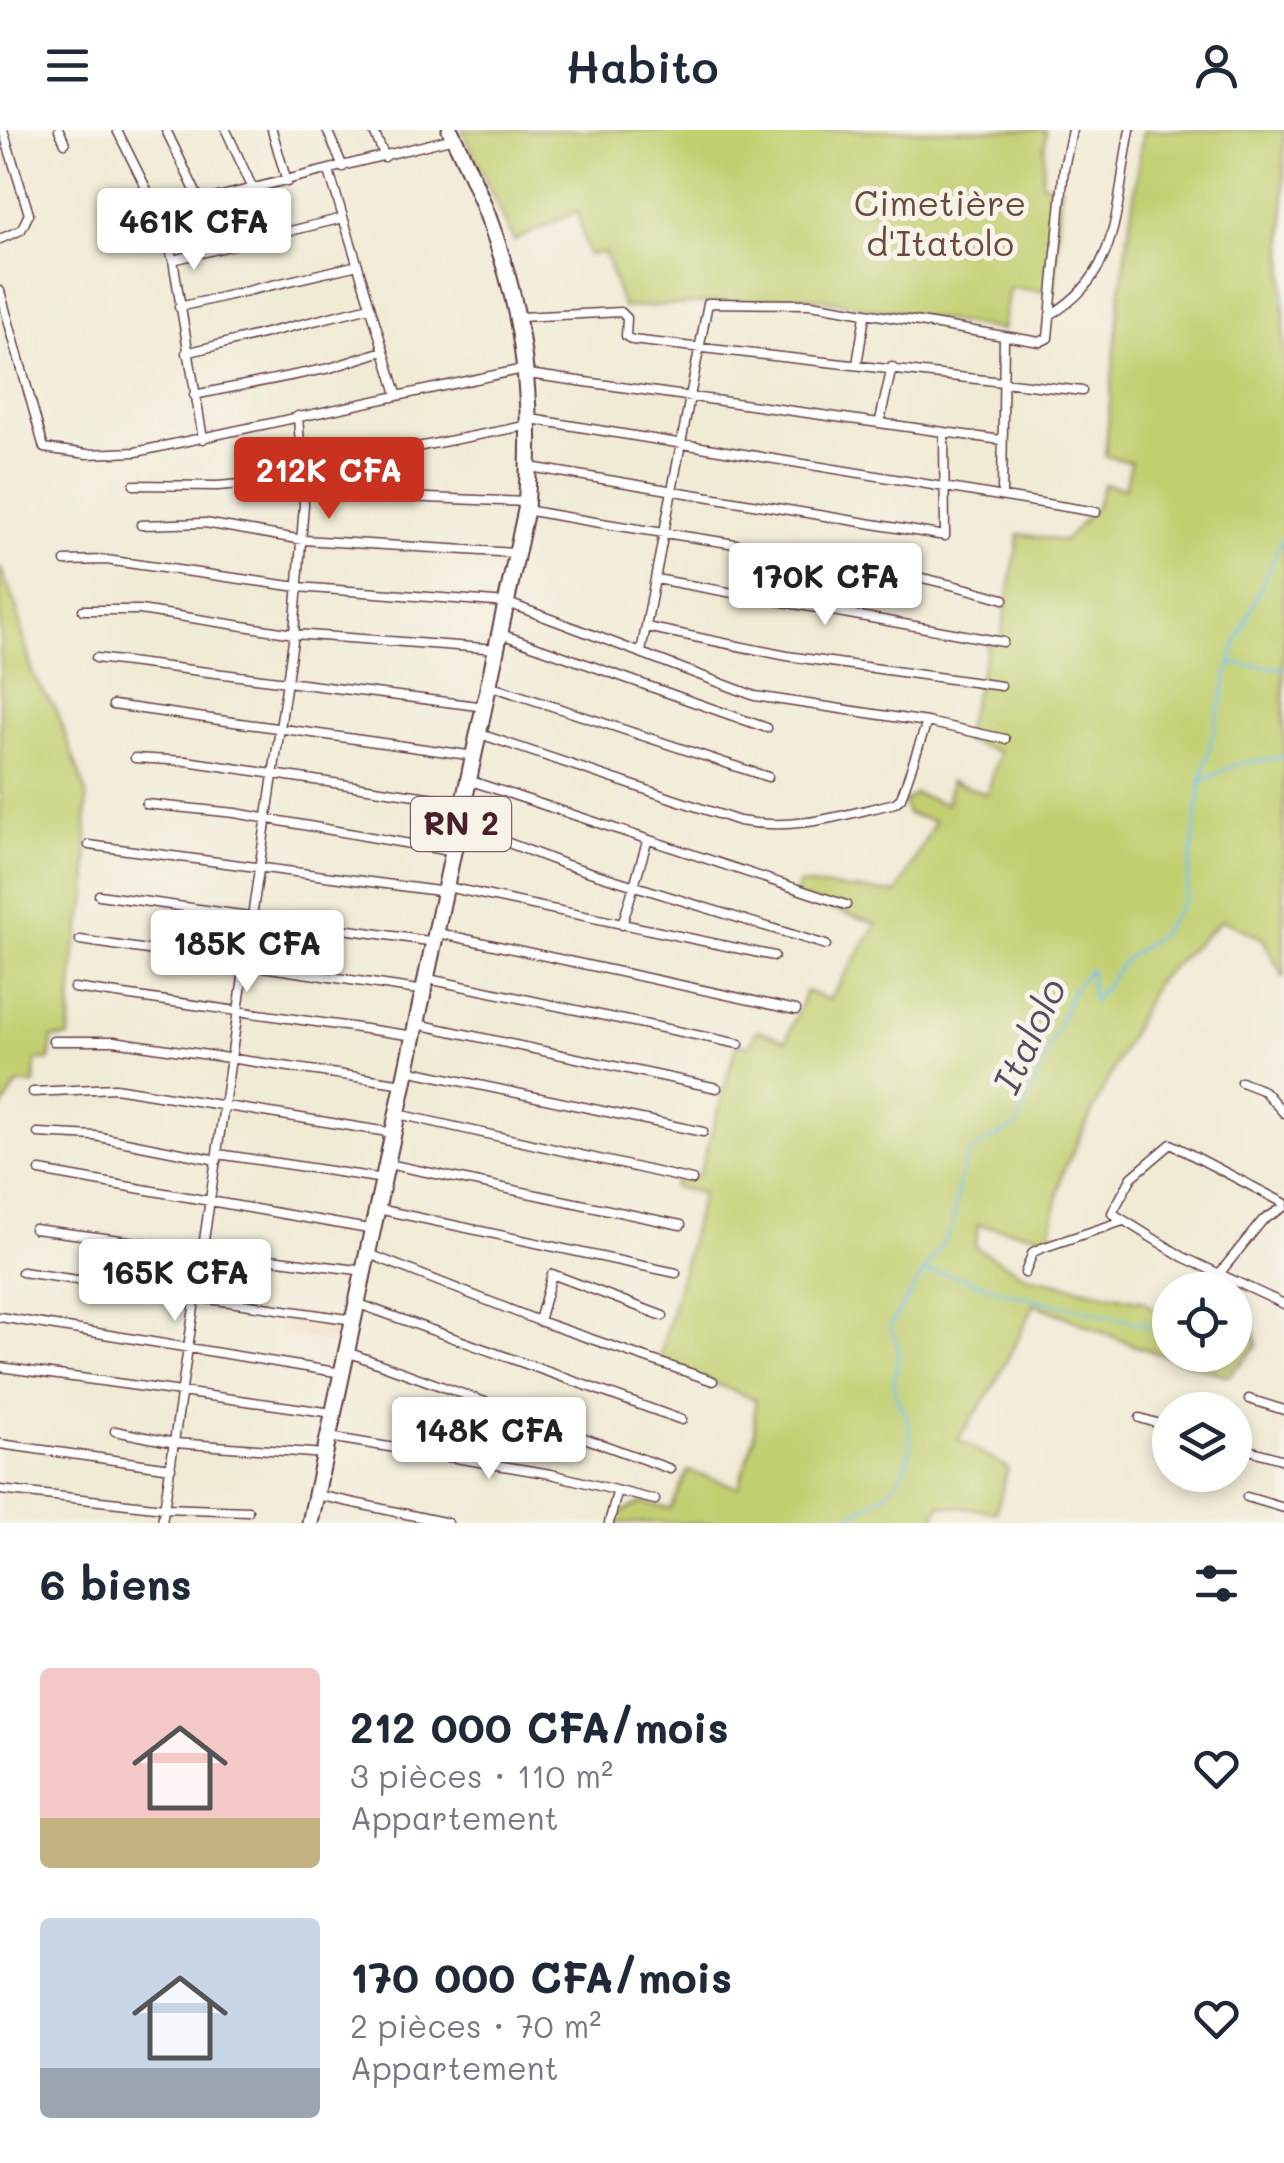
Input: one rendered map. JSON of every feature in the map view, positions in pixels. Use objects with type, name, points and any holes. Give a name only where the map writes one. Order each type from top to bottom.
[{"type":"highway","name":"RN 2","points":[[310,1523],[520,554],[530,467],[528,371],[520,317],[492,221],[452,134]]},
{"type":"street","points":[[0,239],[21,230],[29,214],[3,130]]},
{"type":"street","points":[[59,130],[64,143]]},
{"type":"street","points":[[116,130],[158,212],[173,260],[203,439]]},
{"type":"street","points":[[166,130],[200,202]]},
{"type":"street","points":[[226,130],[252,189]]},
{"type":"street","points":[[272,130],[287,182]]},
{"type":"street","points":[[327,130],[343,167]]},
{"type":"street","points":[[374,130],[385,156]]},
{"type":"street","points":[[640,652],[705,306],[716,300],[811,304],[865,316],[1045,341],[1064,168],[1072,130]]},
{"type":"street","points":[[1050,315],[1076,300],[1101,270],[1130,130]]},
{"type":"street","points":[[158,212],[329,171],[452,134]]},
{"type":"street","points":[[329,171],[397,394]]},
{"type":"street","points":[[173,260],[343,218]]},
{"type":"street","points":[[179,307],[358,265]]},
{"type":"street","points":[[0,291],[44,448],[110,454],[203,439],[397,394],[528,371],[1001,440]]},
{"type":"street","points":[[186,352],[370,307]]},
{"type":"street","points":[[520,317],[622,312],[628,338],[892,366],[1002,385],[1082,391]]},
{"type":"street","points":[[857,364],[865,316]]},
{"type":"street","points":[[1002,496],[1004,336]]},
{"type":"street","points":[[194,395],[330,368],[384,351]]},
{"type":"street","points":[[880,420],[892,366]]},
{"type":"street","points":[[162,1523],[206,1251],[294,634],[304,493],[298,416]]},
{"type":"street","points":[[134,484],[217,486],[304,474],[530,422],[682,442],[1096,512]]},
{"type":"street","points":[[530,467],[944,536],[948,488],[944,432]]},
{"type":"street","points":[[304,493],[526,506],[663,536],[890,571],[1004,599]]},
{"type":"street","points":[[141,526],[206,522],[303,540],[520,554]]},
{"type":"street","points":[[65,561],[158,566],[298,587],[508,603],[640,652],[673,669],[756,696],[927,722],[1005,739]]},
{"type":"street","points":[[656,579],[1002,642]]},
{"type":"street","points":[[83,610],[140,610],[294,634],[500,641],[767,728]]},
{"type":"street","points":[[646,627],[787,656],[1001,686]]},
{"type":"street","points":[[96,658],[288,679],[486,707]]},
{"type":"street","points":[[491,686],[768,777]]},
{"type":"street","points":[[113,706],[476,756]]},
{"type":"street","points":[[480,734],[739,821],[781,827],[816,824],[901,798],[927,722]]},
{"type":"street","points":[[135,758],[186,760],[466,802]]},
{"type":"street","points":[[471,781],[846,906]]},
{"type":"street","points":[[146,804],[456,852]]},
{"type":"street","points":[[461,825],[633,886],[826,945]]},
{"type":"street","points":[[622,924],[647,842]]},
{"type":"street","points":[[89,845],[260,871],[447,890],[774,956]]},
{"type":"street","points":[[99,895],[437,938],[796,1010]]},
{"type":"street","points":[[80,940],[246,965],[426,985],[739,1044]]},
{"type":"street","points":[[74,988],[240,1013],[416,1030],[716,1088]]},
{"type":"street","points":[[53,1042],[114,1041],[232,1059],[406,1077],[703,1132]]},
{"type":"street","points":[[1241,1082],[1264,1091],[1284,1113]]},
{"type":"street","points":[[33,1092],[116,1088],[394,1132]]},
{"type":"street","points":[[398,1114],[692,1180]]},
{"type":"street","points":[[38,1132],[94,1136],[218,1157],[386,1172],[681,1225]]},
{"type":"street","points":[[1215,1272],[1112,1213],[1145,1162],[1170,1144],[1284,1205],[1262,1221],[1221,1272]]},
{"type":"street","points":[[40,1171],[374,1230]]},
{"type":"street","points":[[378,1209],[676,1273]]},
{"type":"street","points":[[1024,1273],[1034,1252],[1123,1221]]},
{"type":"street","points":[[34,1229],[365,1271]]},
{"type":"street","points":[[369,1254],[539,1320],[713,1380]]},
{"type":"street","points":[[22,1272],[198,1299],[357,1312],[682,1420]]},
{"type":"street","points":[[539,1320],[552,1274],[663,1316]]},
{"type":"street","points":[[1252,1289],[1284,1304]]},
{"type":"street","points":[[0,1318],[342,1373]]},
{"type":"street","points":[[348,1352],[670,1469]]},
{"type":"street","points":[[0,1368],[333,1413]]},
{"type":"street","points":[[1252,1400],[1284,1410]]},
{"type":"street","points":[[1140,1418],[1152,1422]]},
{"type":"street","points":[[115,1431],[175,1442],[327,1445],[551,1474],[617,1494],[655,1500]]},
{"type":"street","points":[[0,1444],[171,1468]]},
{"type":"street","points":[[1252,1451],[1284,1460]]},
{"type":"street","points":[[0,1490],[164,1508],[248,1511]]},
{"type":"street","points":[[609,1523],[617,1494]]},
{"type":"street","points":[[317,1495],[448,1523]]},
{"type":"street","points":[[1247,1497],[1284,1508]]},
{"type":"shaded area","points":[[284,1311],[354,1320],[349,1345],[282,1335]]},
{"type":"green space","name":"Cimetière d'Itatolo","points":[[462,130],[1046,130],[1042,183],[1061,186],[1054,292],[1009,288],[1002,330],[806,297],[623,308],[605,253],[588,255],[577,211],[514,241]]},
{"type":"green space","points":[[1143,130],[1284,130],[1284,978],[1262,938],[1222,920],[1157,980],[1062,1174],[1050,1236],[978,1225],[975,1247],[1029,1277],[1143,1301],[1152,1308],[1152,1351],[1035,1304],[992,1390],[958,1439],[1008,1468],[996,1512],[941,1505],[930,1523],[614,1523],[617,1514],[642,1502],[670,1509],[688,1471],[738,1487],[754,1439],[755,1400],[659,1360],[702,1193],[673,1187],[676,1175],[699,1175],[737,1043],[749,1046],[757,1030],[786,1040],[806,991],[829,1000],[877,924],[794,896],[799,884],[897,893],[935,821],[907,814],[904,802],[915,794],[946,804],[951,781],[987,794],[999,752],[962,740],[989,642],[1000,642],[1019,534],[1064,541],[1096,507],[1104,484],[1125,488],[1131,462],[1105,456],[1120,296]]},
{"type":"green space","points":[[0,566],[16,606],[33,675],[57,712],[86,792],[88,895],[75,949],[69,1037],[52,1038],[50,1060],[36,1060],[35,1084],[18,1084],[0,1112]]},
{"type":"green space","points":[[1252,1321],[1253,1321],[1257,1346],[1252,1351]]},
{"type":"waterway","name":"Italolo","points":[[833,1523],[880,1498],[902,1474],[908,1459],[908,1421],[895,1393],[899,1355],[890,1326],[952,1228],[959,1183],[970,1151],[1017,1126],[1073,989],[1090,969],[1093,1002],[1125,959],[1158,936],[1186,898],[1201,782],[1235,646],[1284,535]]},
{"type":"waterway","points":[[1231,664],[1284,668]]},
{"type":"waterway","points":[[1201,782],[1236,764],[1284,757]]},
{"type":"waterway","points":[[925,1274],[963,1278],[1011,1294],[1152,1327]]}]
